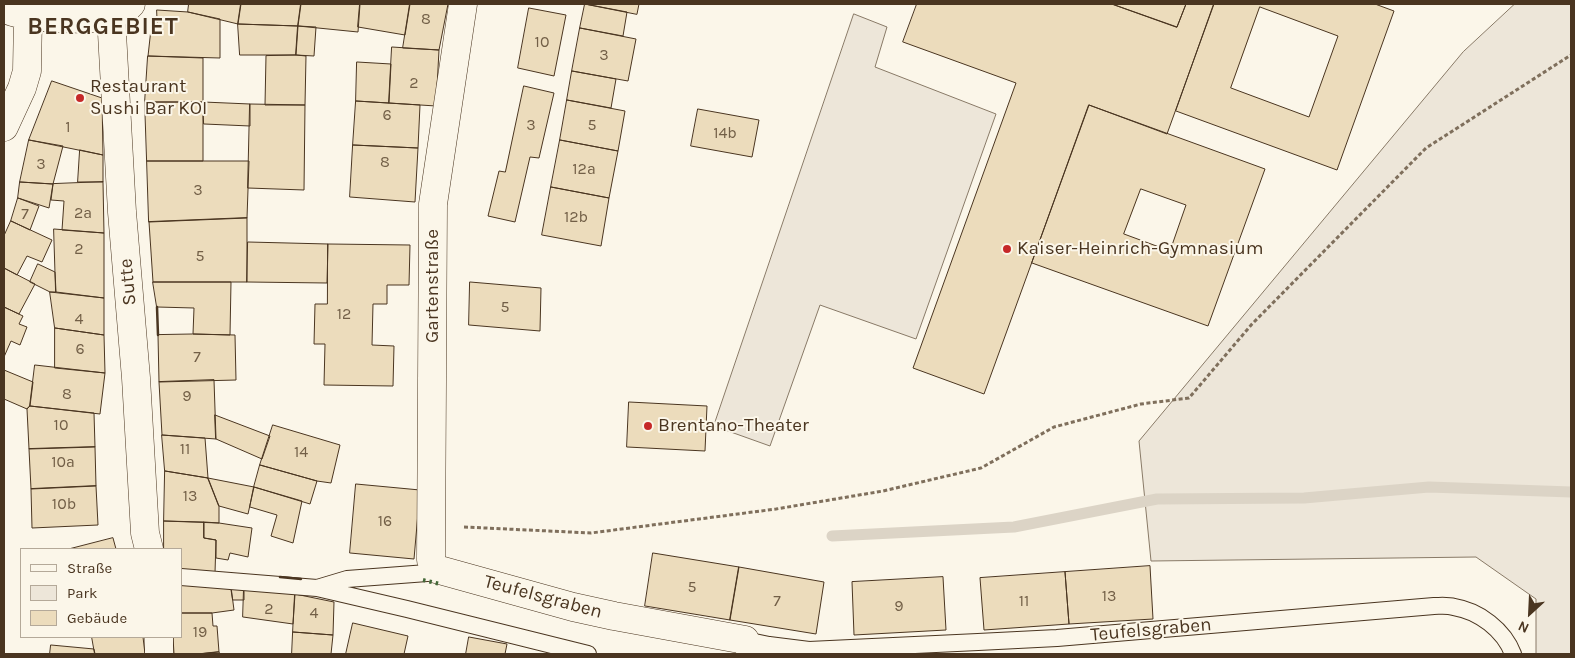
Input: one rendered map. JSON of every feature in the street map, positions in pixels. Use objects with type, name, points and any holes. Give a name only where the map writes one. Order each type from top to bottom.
[{"type":"street","name":"Gartenstraße","points":[[436,569],[431,560],[433,204],[463,4]]},
{"type":"street","points":[[4,127],[22,88],[27,71],[16,12],[76,18],[121,9]]},
{"type":"street","name":"Sutte","points":[[121,9],[122,212],[136,378],[145,534],[149,548]]},
{"type":"street","name":"Teufelsgraben","points":[[436,569],[573,607],[753,646]]},
{"type":"street","points":[[159,638],[159,654]]},
{"type":"lane","name":"Teufelsgraben","points":[[317,588],[347,579],[427,573],[436,569]]},
{"type":"lane","name":"Teufelsgraben","points":[[182,576],[317,588],[588,654]]},
{"type":"lane","name":"Teufelsgraben","points":[[753,646],[809,650],[1037,639],[1434,606],[1454,607],[1480,616],[1495,627],[1510,645],[1513,654]]},
{"type":"path","points":[[469,527],[591,533],[776,509],[883,491],[981,468],[1054,427],[1141,404],[1189,398],[1252,324],[1426,148],[1571,55]]},
{"type":"green space","points":[[1515,4],[1571,4],[1571,654],[1536,654],[1536,599],[1476,557],[1151,561],[1139,441],[1463,52]]},
{"type":"green space","points":[[854,14],[887,27],[875,67],[996,114],[916,339],[820,305],[770,446],[714,426]]},
{"type":"building","points":[[189,4],[241,4],[238,24],[188,12]]},
{"type":"building","points":[[241,4],[301,4],[298,26],[238,24]]},
{"type":"building","points":[[301,4],[360,4],[358,32],[298,26]]},
{"type":"building","points":[[360,4],[410,4],[405,35],[358,27]]},
{"type":"building","points":[[410,4],[448,4],[439,50],[403,48]]},
{"type":"building","points":[[585,4],[639,4],[637,14]]},
{"type":"building","points":[[585,4],[627,12],[623,36],[580,28]]},
{"type":"building","points":[[917,4],[1112,4],[1177,27],[1186,4],[1214,4],[1167,134],[1089,105],[984,394],[913,368],[1016,83],[903,42]]},
{"type":"building","points":[[1112,4],[1186,4],[1177,27]]},
{"type":"building","points":[[1214,4],[1375,4],[1394,11],[1337,170],[1176,111]],"holes":[[[1260,7],[1338,36],[1309,117],[1231,88]]]},
{"type":"building","points":[[529,8],[566,15],[554,76],[518,68]]},
{"type":"building","points":[[157,10],[188,12],[220,19],[220,58],[148,56],[151,29],[157,29]]},
{"type":"building","points":[[238,24],[298,26],[296,55],[240,55]]},
{"type":"building","points":[[298,26],[316,27],[314,56],[296,55]]},
{"type":"building","points":[[580,28],[636,39],[628,81],[572,71]]},
{"type":"building","points":[[392,47],[439,50],[436,106],[389,103]]},
{"type":"building","points":[[148,56],[203,58],[203,102],[145,102]]},
{"type":"building","points":[[266,56],[306,56],[305,105],[265,105]]},
{"type":"building","points":[[357,62],[391,64],[389,103],[356,101]]},
{"type":"building","points":[[572,71],[616,79],[611,108],[567,100]]},
{"type":"building","points":[[52,81],[102,98],[103,155],[29,140]]},
{"type":"building","points":[[524,86],[554,93],[539,158],[530,157],[515,222],[488,216],[499,171],[505,172]]},
{"type":"building","points":[[567,100],[625,111],[618,151],[560,140]]},
{"type":"building","points":[[356,101],[420,105],[418,148],[353,145]]},
{"type":"building","points":[[145,102],[203,102],[203,161],[147,161]]},
{"type":"building","points":[[203,102],[250,104],[250,126],[204,124]]},
{"type":"building","points":[[250,104],[305,105],[304,190],[248,188]]},
{"type":"building","points":[[1089,105],[1265,169],[1208,326],[1032,263]],"holes":[[[1141,189],[1186,205],[1170,251],[1124,234]]]},
{"type":"building","points":[[698,109],[759,120],[752,157],[691,146]]},
{"type":"building","points":[[29,140],[63,146],[53,184],[20,182]]},
{"type":"building","points":[[560,140],[618,151],[609,198],[551,187]]},
{"type":"building","points":[[353,145],[418,148],[415,202],[350,197]]},
{"type":"building","points":[[80,150],[103,155],[103,182],[78,182]]},
{"type":"building","points":[[147,161],[249,161],[247,218],[149,222]]},
{"type":"building","points":[[20,182],[53,184],[49,208],[18,198]]},
{"type":"building","points":[[103,182],[104,233],[62,230],[64,201],[51,200],[53,184]]},
{"type":"building","points":[[551,187],[609,198],[601,246],[542,235]]},
{"type":"building","points":[[18,198],[39,206],[30,230],[11,221]]},
{"type":"building","points":[[247,218],[247,282],[153,282],[149,222]]},
{"type":"building","points":[[11,221],[52,240],[42,262],[27,256],[17,275],[4,268],[4,236]]},
{"type":"building","points":[[54,229],[104,233],[104,298],[56,292]]},
{"type":"building","points":[[248,242],[328,244],[327,283],[247,282]]},
{"type":"building","points":[[328,244],[410,245],[409,285],[387,285],[387,304],[373,304],[372,345],[394,346],[393,386],[324,385],[325,344],[314,344],[315,304],[327,304]]},
{"type":"building","points":[[38,264],[55,272],[56,292],[50,292],[30,282]]},
{"type":"building","points":[[4,268],[35,284],[19,314],[4,307]]},
{"type":"building","points":[[153,282],[231,282],[230,335],[193,334],[194,308],[157,307]]},
{"type":"building","points":[[470,282],[541,288],[540,331],[469,325]]},
{"type":"building","points":[[50,292],[104,298],[104,335],[55,328]]},
{"type":"building","points":[[4,307],[23,316],[19,324],[27,327],[20,345],[11,341],[4,357]]},
{"type":"building","points":[[55,328],[104,335],[105,373],[55,368]]},
{"type":"building","points":[[158,335],[235,335],[236,380],[159,382]]},
{"type":"building","points":[[35,365],[105,373],[100,414],[30,406]]},
{"type":"building","points":[[4,370],[33,382],[30,406],[27,409],[4,399]]},
{"type":"building","points":[[214,380],[216,439],[162,435],[159,382]]},
{"type":"building","points":[[629,402],[707,406],[705,451],[627,447]]},
{"type":"building","points":[[30,406],[94,413],[95,447],[29,449],[27,409]]},
{"type":"building","points":[[215,415],[270,436],[262,459],[216,439]]},
{"type":"building","points":[[273,425],[340,445],[331,483],[317,481],[260,465]]},
{"type":"building","points":[[162,435],[205,438],[208,478],[165,471]]},
{"type":"building","points":[[95,447],[96,486],[31,489],[29,449]]},
{"type":"building","points":[[260,465],[317,481],[310,504],[254,487]]},
{"type":"building","points":[[165,471],[208,478],[219,506],[219,523],[164,521]]},
{"type":"building","points":[[208,478],[254,487],[248,514],[219,506]]},
{"type":"building","points":[[356,484],[420,490],[414,559],[350,553]]},
{"type":"building","points":[[96,486],[98,525],[32,528],[31,489]]},
{"type":"building","points":[[254,487],[302,501],[293,543],[271,536],[277,515],[250,507]]},
{"type":"building","points":[[164,521],[204,522],[204,538],[216,540],[215,573],[182,571],[182,548],[164,548]]},
{"type":"building","points":[[204,522],[252,528],[248,557],[230,553],[228,560],[216,558],[216,540],[204,538]]},
{"type":"building","points":[[113,538],[116,548],[73,548]]},
{"type":"building","points":[[653,553],[739,567],[730,620],[645,606]]},
{"type":"building","points":[[1150,566],[1153,619],[1069,624],[1065,572]]},
{"type":"building","points":[[739,567],[824,582],[816,634],[730,620]]},
{"type":"building","points":[[1065,572],[1069,624],[984,630],[980,578]]},
{"type":"building","points":[[943,577],[946,630],[854,635],[852,582]]},
{"type":"building","points":[[182,579],[231,587],[234,610],[212,613],[182,613]]},
{"type":"building","points":[[231,587],[244,587],[244,600],[233,600]]},
{"type":"building","points":[[244,587],[295,594],[293,624],[243,617]]},
{"type":"building","points":[[295,594],[334,602],[333,635],[293,632]]},
{"type":"building","points":[[182,613],[212,613],[213,626],[217,626],[219,652],[174,654],[173,638],[182,638]]},
{"type":"building","points":[[353,623],[408,636],[404,654],[346,654]]},
{"type":"building","points":[[293,632],[333,635],[331,654],[292,654]]},
{"type":"building","points":[[469,637],[507,644],[505,654],[466,654]]},
{"type":"building","points":[[92,638],[143,638],[145,654],[95,654]]},
{"type":"building","points":[[51,645],[94,649],[95,654],[50,654]]},
{"type":"building","points":[[219,652],[220,654],[198,654]]},
{"type":"waterway","points":[[832,536],[1014,527],[1157,499],[1304,498],[1429,487],[1571,492]]},
{"type":"hedge","points":[[423,580],[440,584]]},
{"type":"wall","points":[[157,307],[158,335]]},
{"type":"wall","points":[[280,577],[301,579]]},
{"type":"place","name":"Restaurant Sushi Bar KOI","points":[[80,98]]},
{"type":"place","name":"Kaiser-Heinrich-Gymnasium","points":[[1007,249]]},
{"type":"place","name":"Brentano-Theater","points":[[648,426]]},
{"type":"district","name":"BERGGEBIET","points":[[103,27]]}]
